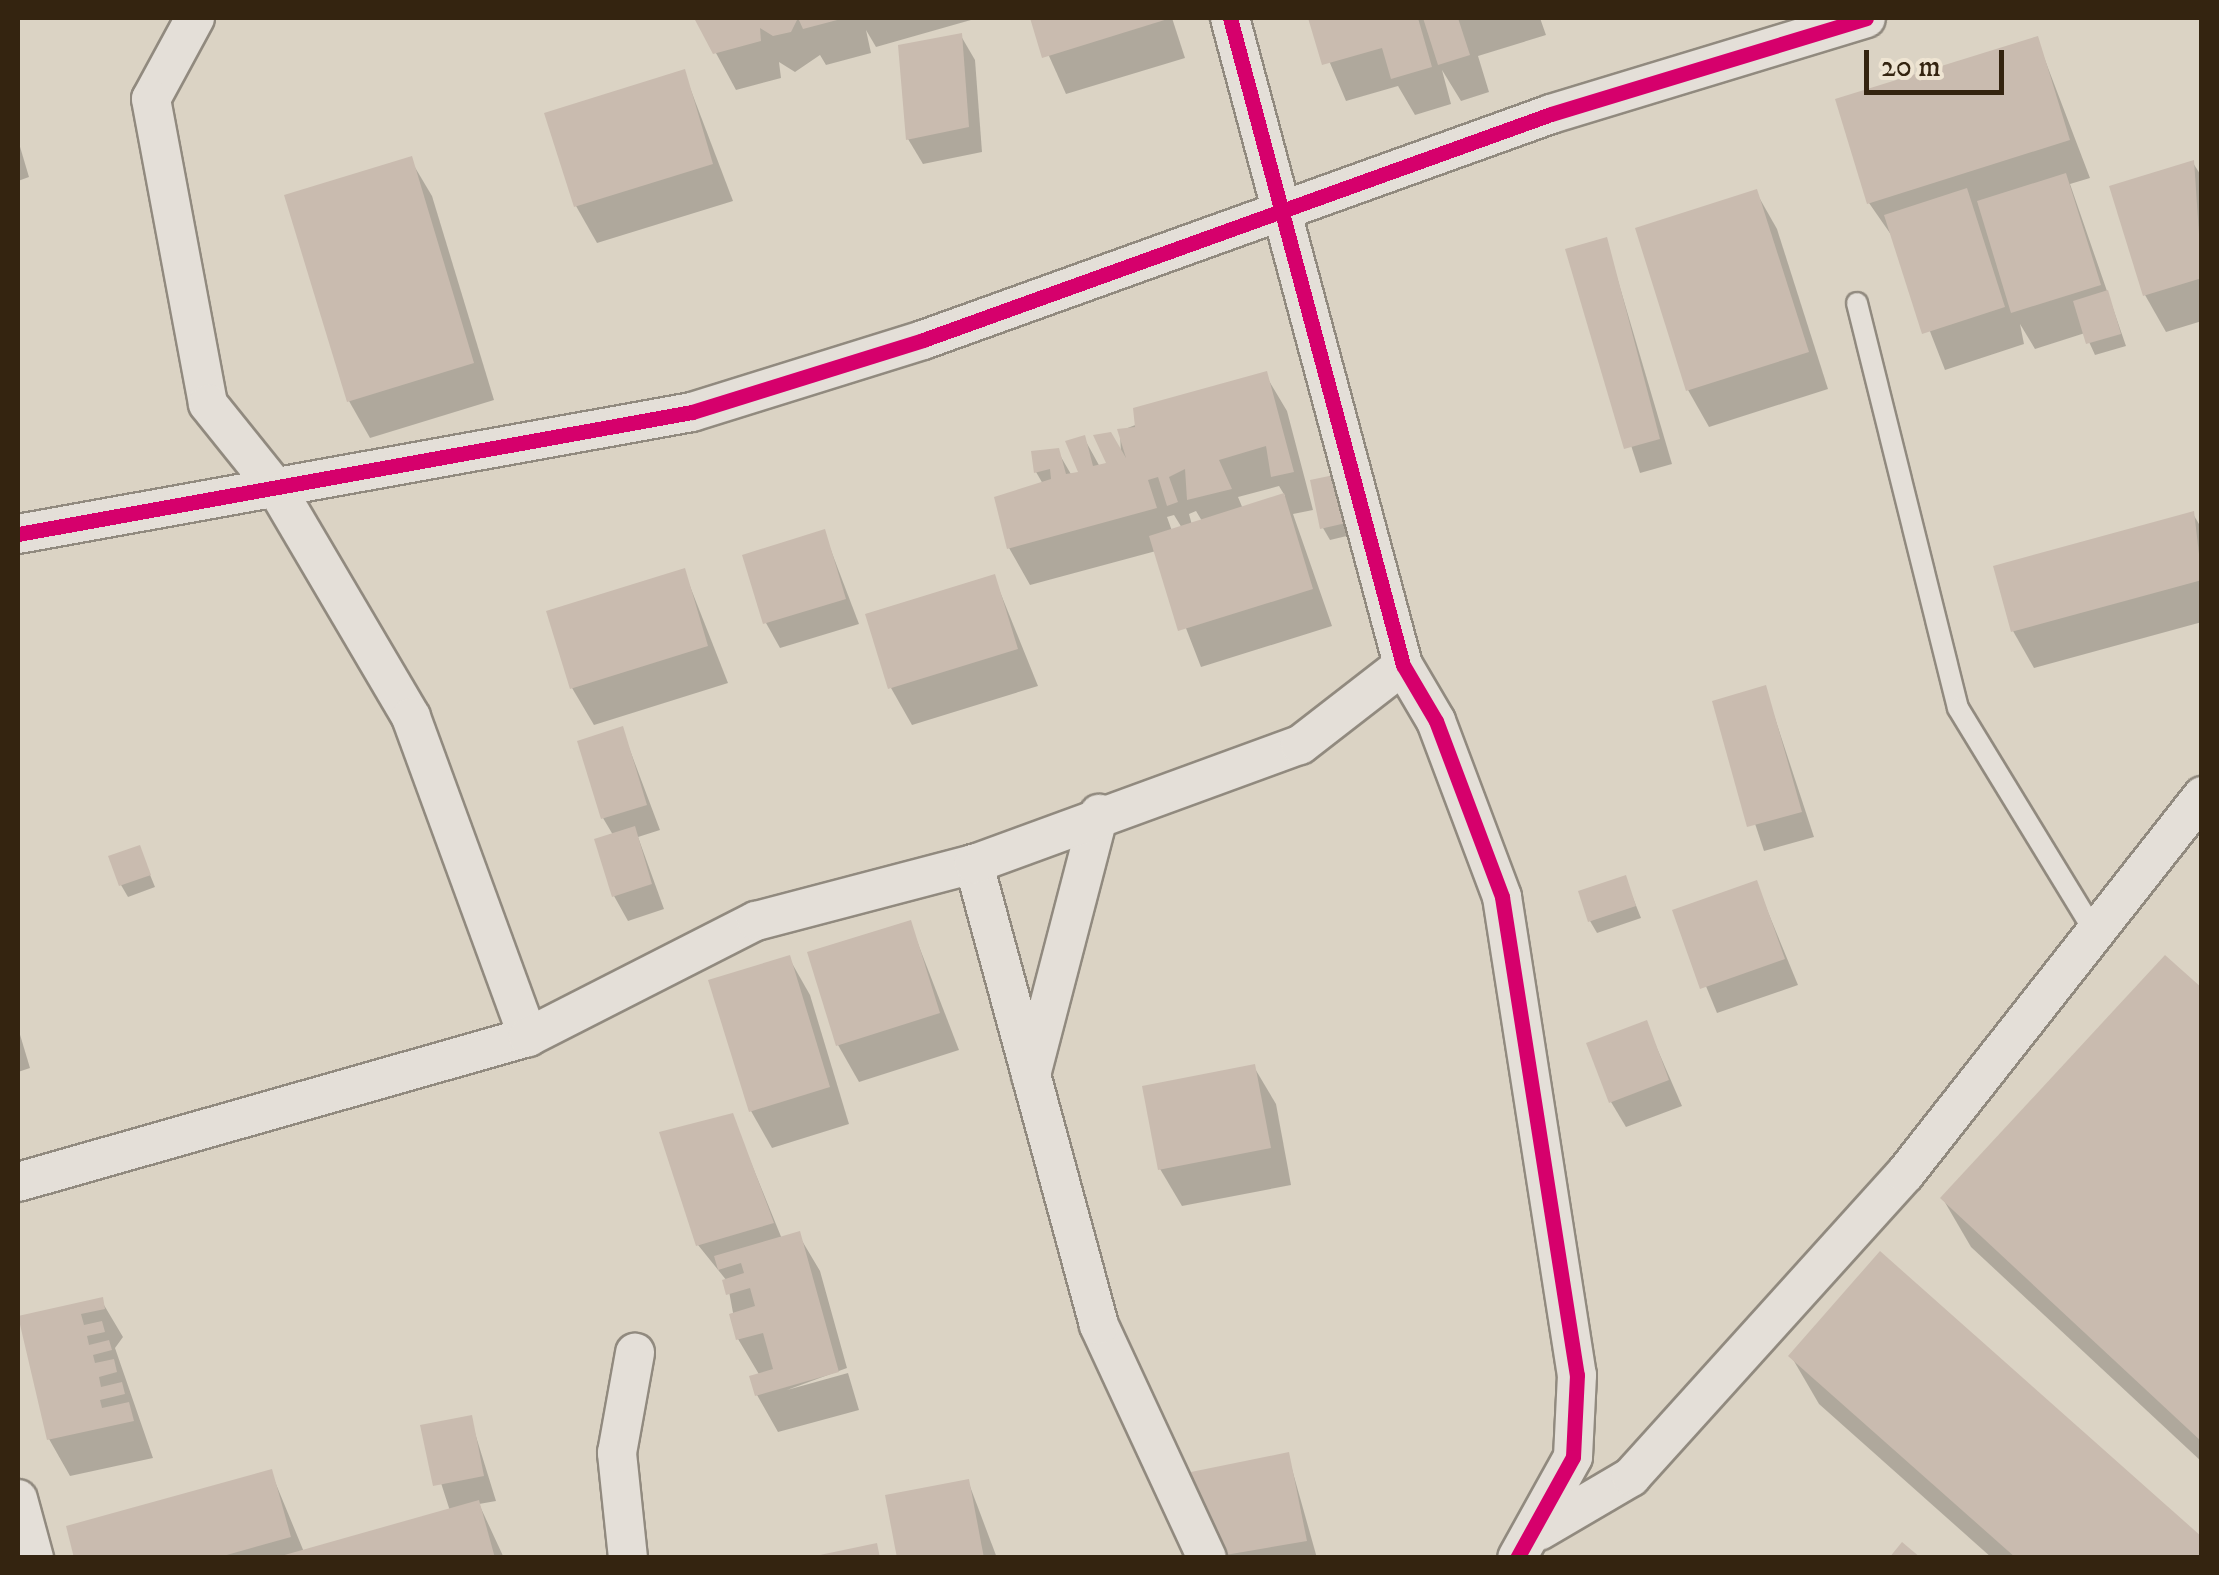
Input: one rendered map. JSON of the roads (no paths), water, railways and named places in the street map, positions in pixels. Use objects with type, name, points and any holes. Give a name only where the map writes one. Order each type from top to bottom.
[{"type":"street","points":[[195,18],[152,99],[208,404],[278,490],[410,717],[528,1037]]},
{"type":"street","points":[[1230,18],[1403,665],[1436,721],[1502,897],[1578,1374],[1573,1456],[1528,1544]]},
{"type":"street","points":[[18,534],[278,490],[692,412],[1570,108],[1866,18]]},
{"type":"street","points":[[18,1182],[528,1037],[756,921],[974,864],[1099,814],[1300,745],[1403,665]]},
{"type":"street","points":[[1528,1544],[1631,1477],[1905,1174],[2093,929],[2202,796]]},
{"type":"street","points":[[1031,1075],[1099,814]]},
{"type":"street","points":[[974,864],[1099,1325],[1207,1558]]},
{"type":"street","points":[[628,1558],[617,1452],[635,1352]]},
{"type":"street","points":[[18,1498],[34,1558]]},
{"type":"lane","points":[[1857,303],[1958,708],[2093,929]]}]
